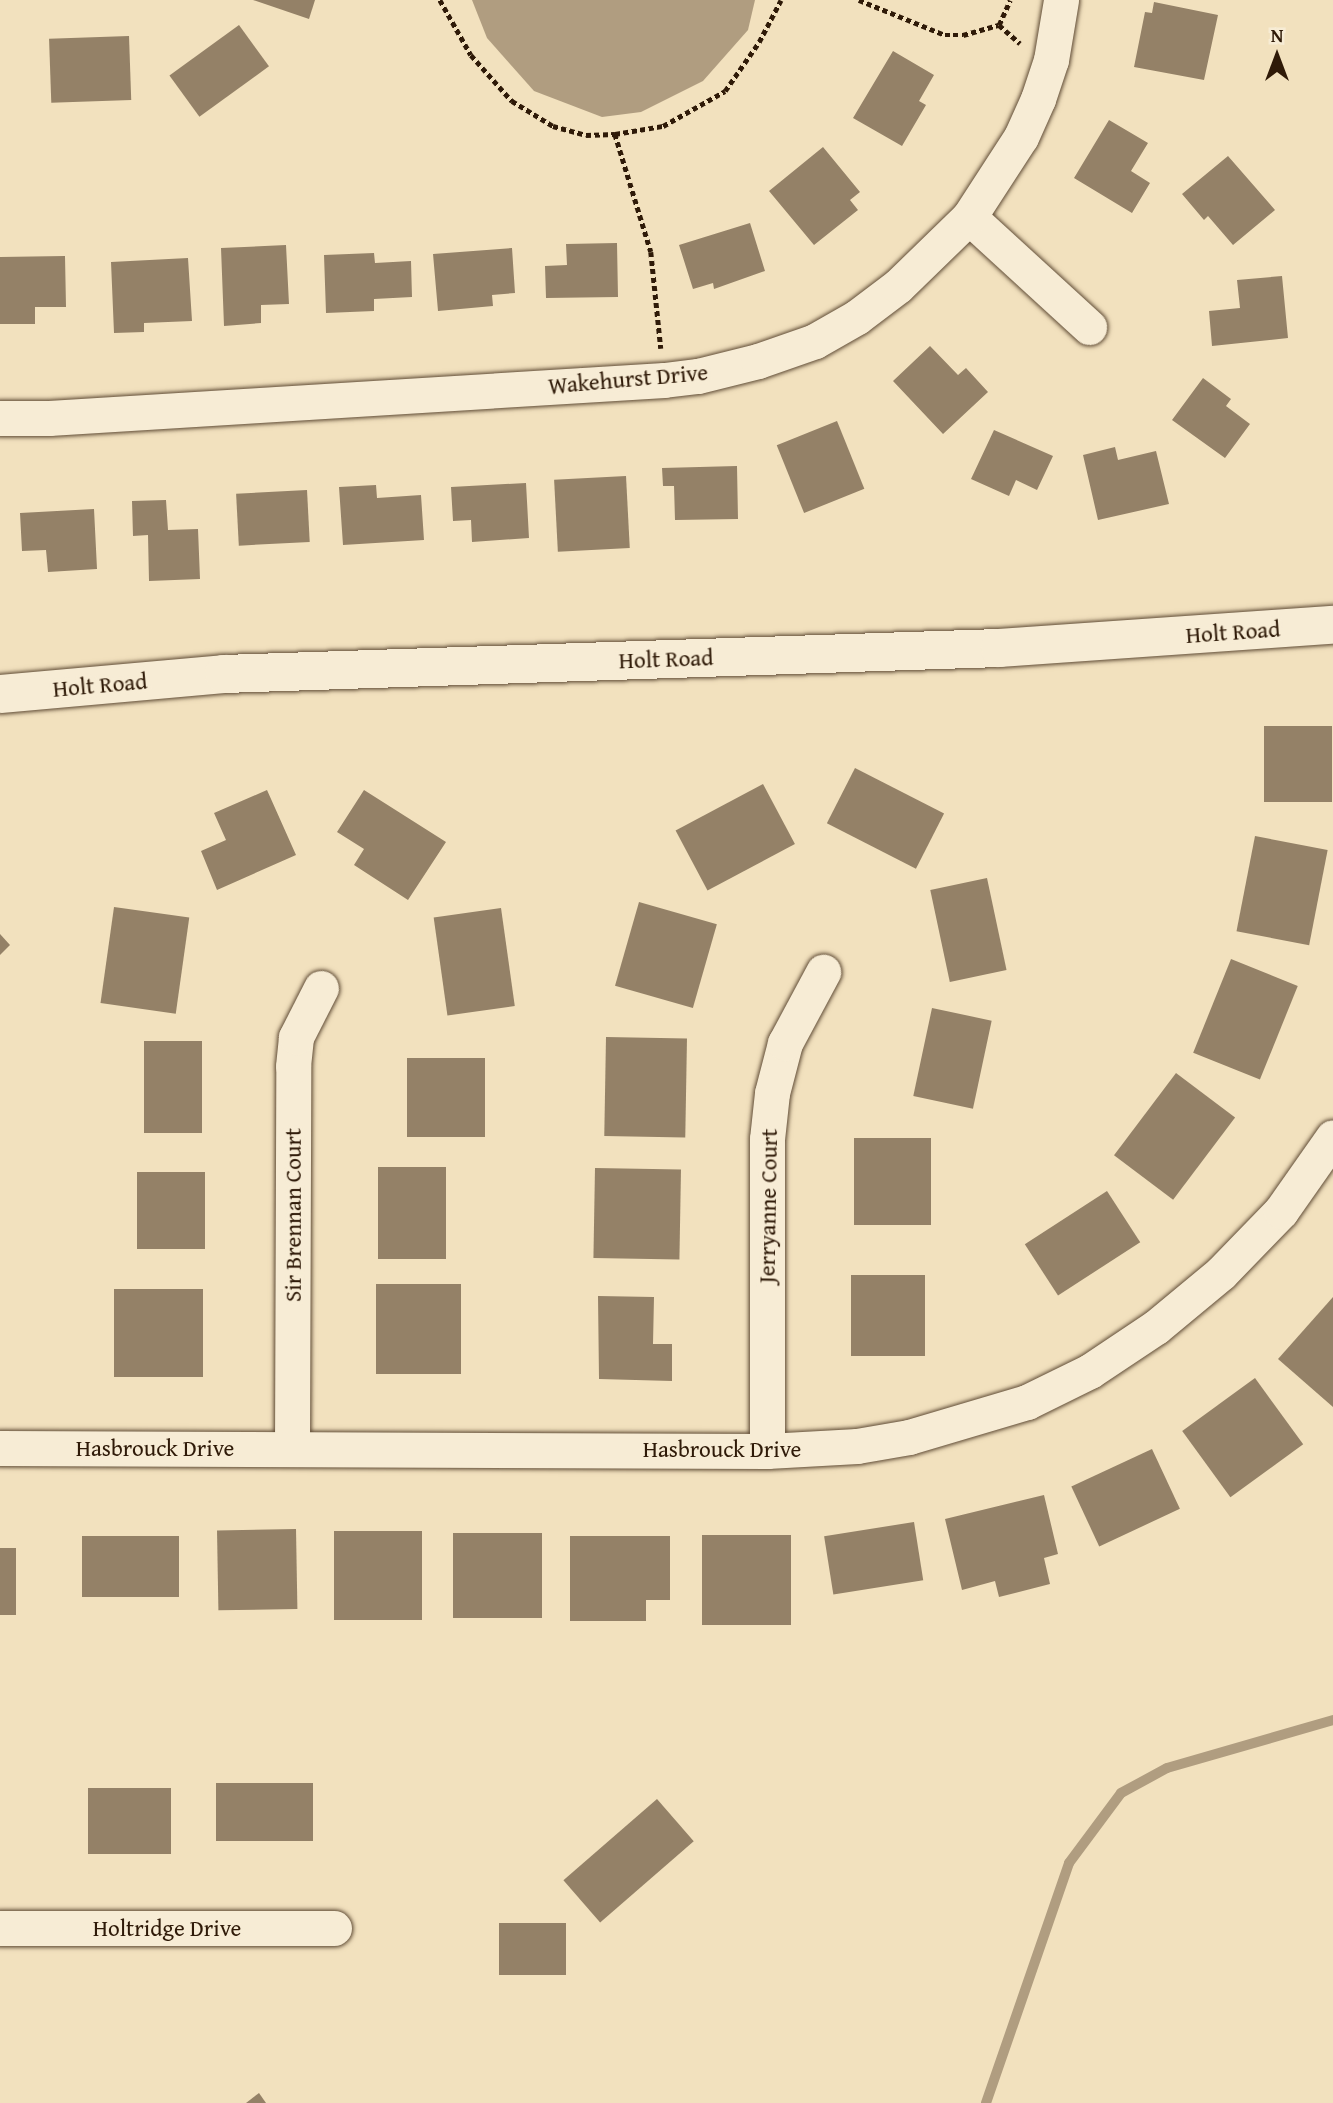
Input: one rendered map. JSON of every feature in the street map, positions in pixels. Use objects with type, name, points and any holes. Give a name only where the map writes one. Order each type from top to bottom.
[{"type":"street","name":"Wakehurst Drive","points":[[0,418],[62,417],[664,380],[698,376],[758,361],[815,341],[857,317],[898,286],[969,216],[1021,137],[1038,99],[1051,60],[1060,0]]},
{"type":"street","points":[[969,216],[1089,327]]},
{"type":"street","name":"Holt Road","points":[[0,694],[224,674],[1000,648],[1333,625]]},
{"type":"street","name":"Jerryanne Court","points":[[767,1451],[768,1127],[772,1093],[785,1043],[823,972]]},
{"type":"street","name":"Sir Brennan Court","points":[[292,1447],[293,1066],[296,1037],[321,988]]},
{"type":"street","name":"Hasbrouck Drive","points":[[0,1448],[292,1447],[767,1451],[857,1446],[909,1437],[1027,1402],[1090,1371],[1156,1327],[1222,1273],[1281,1211],[1333,1137]]},
{"type":"street","name":"Holtridge Drive","points":[[0,1928],[334,1928]]},
{"type":"path","points":[[440,0],[471,55],[512,101],[552,126],[586,135],[615,134],[663,126],[725,91],[759,42],[781,0]]},
{"type":"path","points":[[859,0],[945,35],[963,35],[999,24],[1010,0]]},
{"type":"path","points":[[615,134],[651,252],[664,380]]},
{"type":"shaded area","points":[[472,0],[755,0],[748,30],[703,81],[641,112],[602,117],[534,91],[487,38]]},
{"type":"building","points":[[253,0],[315,0],[309,19]]},
{"type":"building","points":[[1154,2],[1218,15],[1204,80],[1134,67],[1145,12],[1152,13]]},
{"type":"building","points":[[239,25],[269,66],[199,117],[169,76]]},
{"type":"building","points":[[129,36],[131,100],[51,103],[49,39]]},
{"type":"building","points":[[893,51],[934,75],[919,101],[926,105],[902,146],[853,118]]},
{"type":"building","points":[[1109,120],[1148,143],[1131,171],[1150,183],[1132,213],[1074,178]]},
{"type":"building","points":[[823,147],[860,192],[850,200],[858,210],[814,245],[769,191]]},
{"type":"building","points":[[1228,156],[1275,210],[1233,245],[1208,216],[1204,220],[1182,194]]},
{"type":"building","points":[[750,223],[765,271],[714,289],[713,283],[693,289],[679,245]]},
{"type":"building","points":[[617,243],[618,297],[546,298],[545,266],[567,265],[566,244]]},
{"type":"building","points":[[286,245],[289,304],[261,305],[261,323],[224,326],[221,248]]},
{"type":"building","points":[[512,248],[515,293],[492,295],[493,306],[438,311],[433,254]]},
{"type":"building","points":[[374,253],[375,263],[411,261],[412,297],[374,299],[374,311],[326,313],[324,255]]},
{"type":"building","points":[[65,256],[66,307],[35,307],[35,324],[0,324],[0,257]]},
{"type":"building","points":[[188,258],[192,321],[144,323],[144,332],[114,333],[111,262]]},
{"type":"building","points":[[1282,276],[1288,338],[1212,346],[1209,311],[1240,308],[1237,280]]},
{"type":"building","points":[[930,346],[958,375],[966,368],[988,392],[943,434],[893,381]]},
{"type":"building","points":[[1203,378],[1231,399],[1226,406],[1250,424],[1225,458],[1172,420]]},
{"type":"building","points":[[837,421],[864,489],[804,513],[777,445]]},
{"type":"building","points":[[994,430],[1053,456],[1037,490],[1016,480],[1009,496],[971,479]]},
{"type":"building","points":[[1115,447],[1118,460],[1156,451],[1169,504],[1098,520],[1083,455]]},
{"type":"building","points":[[737,466],[738,519],[675,520],[674,486],[663,486],[662,468]]},
{"type":"building","points":[[626,476],[630,548],[558,552],[554,480]]},
{"type":"building","points":[[526,483],[529,538],[472,542],[471,520],[453,521],[451,487]]},
{"type":"building","points":[[376,485],[377,498],[421,495],[424,540],[343,545],[339,487]]},
{"type":"building","points":[[307,490],[310,542],[239,546],[236,494]]},
{"type":"building","points":[[166,500],[168,530],[198,529],[200,579],[149,581],[148,535],[133,536],[132,501]]},
{"type":"building","points":[[94,509],[97,569],[48,572],[46,550],[22,551],[20,513]]},
{"type":"building","points":[[1264,726],[1332,726],[1332,802],[1264,802]]},
{"type":"building","points":[[855,768],[944,813],[916,869],[827,823]]},
{"type":"building","points":[[763,784],[795,844],[708,891],[676,830]]},
{"type":"building","points":[[267,790],[296,855],[217,890],[201,851],[226,840],[214,813]]},
{"type":"building","points":[[364,790],[446,842],[408,900],[354,865],[364,849],[337,832]]},
{"type":"building","points":[[1255,836],[1328,850],[1309,945],[1236,931]]},
{"type":"building","points":[[987,878],[1007,970],[950,982],[930,890]]},
{"type":"building","points":[[639,902],[717,924],[693,1008],[615,986]]},
{"type":"building","points":[[114,907],[189,918],[176,1014],[101,1003]]},
{"type":"building","points":[[501,908],[515,1006],[447,1016],[434,917]]},
{"type":"building","points":[[0,934],[10,945],[0,955]]},
{"type":"building","points":[[1231,959],[1298,986],[1260,1080],[1193,1053]]},
{"type":"building","points":[[932,1008],[992,1021],[973,1109],[913,1096]]},
{"type":"building","points":[[606,1037],[687,1038],[685,1137],[604,1136]]},
{"type":"building","points":[[144,1041],[202,1041],[202,1133],[144,1133]]},
{"type":"building","points":[[407,1058],[485,1058],[485,1137],[407,1137]]},
{"type":"building","points":[[1176,1073],[1235,1118],[1173,1200],[1114,1155]]},
{"type":"building","points":[[854,1138],[931,1138],[931,1225],[854,1225]]},
{"type":"building","points":[[378,1167],[446,1167],[446,1259],[378,1259]]},
{"type":"building","points":[[595,1168],[681,1170],[679,1259],[593,1258]]},
{"type":"building","points":[[137,1172],[205,1172],[205,1249],[137,1249]]},
{"type":"building","points":[[1107,1191],[1140,1242],[1058,1296],[1025,1244]]},
{"type":"building","points":[[851,1275],[925,1275],[925,1356],[851,1356]]},
{"type":"building","points":[[376,1284],[461,1284],[461,1374],[376,1374]]},
{"type":"building","points":[[114,1289],[203,1289],[203,1377],[114,1377]]},
{"type":"building","points":[[598,1296],[654,1297],[653,1344],[672,1344],[672,1381],[599,1379]]},
{"type":"building","points":[[1333,1297],[1333,1407],[1278,1359]]},
{"type":"building","points":[[1255,1378],[1303,1444],[1230,1497],[1182,1431]]},
{"type":"building","points":[[1152,1449],[1180,1509],[1099,1546],[1071,1487]]},
{"type":"building","points":[[1044,1495],[1058,1554],[1044,1558],[1050,1584],[999,1597],[995,1581],[962,1590],[945,1519]]},
{"type":"building","points":[[914,1522],[923,1580],[833,1595],[824,1536]]},
{"type":"building","points":[[296,1529],[297,1609],[218,1610],[217,1530]]},
{"type":"building","points":[[334,1531],[422,1531],[422,1620],[334,1620]]},
{"type":"building","points":[[453,1533],[542,1533],[542,1618],[453,1618]]},
{"type":"building","points":[[702,1535],[791,1535],[791,1625],[702,1625]]},
{"type":"building","points":[[82,1536],[179,1536],[179,1597],[82,1597]]},
{"type":"building","points":[[570,1536],[670,1536],[670,1600],[646,1600],[646,1621],[570,1621]]},
{"type":"building","points":[[0,1548],[16,1548],[16,1615],[0,1615]]},
{"type":"building","points":[[216,1783],[313,1783],[313,1841],[216,1841]]},
{"type":"building","points":[[88,1788],[171,1788],[171,1854],[88,1854]]},
{"type":"building","points":[[657,1799],[694,1841],[600,1923],[563,1880]]},
{"type":"building","points":[[499,1923],[566,1923],[566,1975],[499,1975]]},
{"type":"building","points":[[259,2093],[266,2103],[246,2103]]},
{"type":"waterway","points":[[986,2103],[1069,1863],[1121,1793],[1167,1768],[1333,1720]]}]
